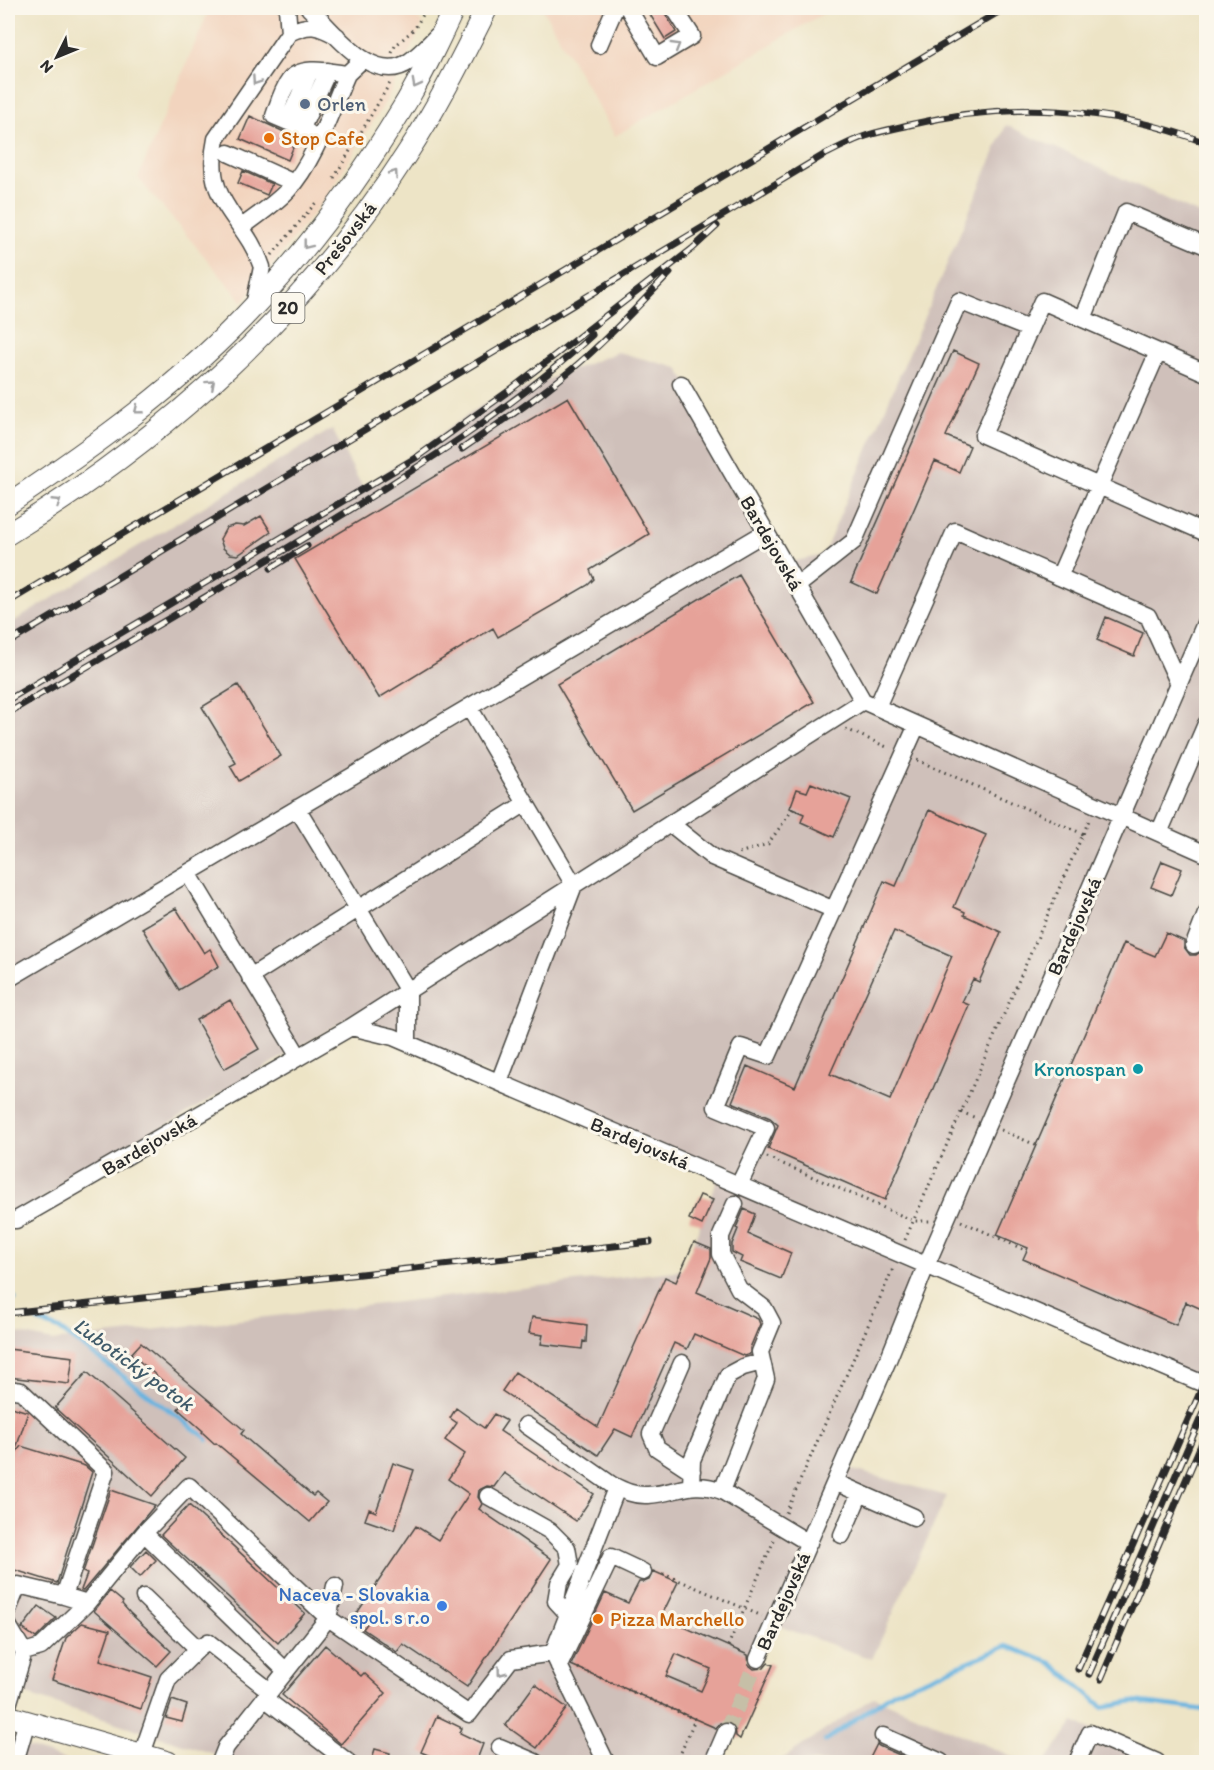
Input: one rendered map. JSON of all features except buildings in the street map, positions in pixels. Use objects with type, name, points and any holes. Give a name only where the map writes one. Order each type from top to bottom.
[{"type":"main road","name":"Prešovská","points":[[8,504],[62,468],[170,385],[254,306],[306,245],[359,175],[404,107],[454,8]]},
{"type":"main road","name":"Prešovská","points":[[8,534],[141,443],[213,383],[281,315],[327,264],[406,155],[440,98],[487,8]]},
{"type":"main road","points":[[17,1718],[168,1762]]},
{"type":"street","points":[[286,8],[290,33]]},
{"type":"street","points":[[309,8],[363,59],[373,66],[391,68]]},
{"type":"street","points":[[599,45],[615,8]]},
{"type":"street","points":[[628,8],[657,57],[692,36],[674,8]]},
{"type":"street","points":[[254,306],[262,267],[217,192],[213,170],[216,139],[290,33],[302,27],[316,26],[337,36]]},
{"type":"street","name":"Prešovská","points":[[391,68],[409,62],[442,31]]},
{"type":"street","points":[[240,228],[278,199],[294,183],[318,140],[347,74],[363,59]]},
{"type":"street","points":[[318,140],[295,125],[274,116],[289,79],[296,74],[310,71],[347,74]]},
{"type":"street","points":[[295,125],[328,71]]},
{"type":"street","points":[[228,153],[294,183]]},
{"type":"street","points":[[1083,320],[1126,212],[1206,246]]},
{"type":"street","points":[[797,586],[854,541],[959,301],[1029,330]]},
{"type":"street","points":[[1206,373],[1042,301],[983,435],[1206,533]]},
{"type":"street","points":[[1059,577],[1158,352]]},
{"type":"street","name":"Bardejovská","points":[[8,1220],[16,1220],[351,1027],[831,722],[870,704],[797,586],[681,384]]},
{"type":"street","points":[[1179,684],[1148,616],[955,531],[870,704],[1206,854]]},
{"type":"street","points":[[8,979],[766,532]]},
{"type":"street","name":"Bardejovská","points":[[758,1659],[1206,621]]},
{"type":"street","points":[[469,707],[574,885],[499,1083]]},
{"type":"street","points":[[1159,833],[1206,724]]},
{"type":"street","points":[[739,1185],[766,1128],[716,1107],[741,1047],[768,1056],[917,725]]},
{"type":"street","points":[[250,976],[526,803]]},
{"type":"street","points":[[297,808],[408,991],[408,1043]]},
{"type":"street","points":[[671,824],[717,859],[834,910]]},
{"type":"street","points":[[188,873],[299,1057]]},
{"type":"street","points":[[1194,945],[1206,914]]},
{"type":"street","name":"Bardejovská","points":[[351,1027],[408,1043],[1206,1385]]},
{"type":"street","points":[[722,1491],[766,1379],[760,1352],[772,1323],[764,1308],[739,1289],[721,1254],[721,1236],[735,1204]]},
{"type":"street","points":[[691,1478],[692,1460],[728,1375],[743,1367],[762,1362]]},
{"type":"street","name":"Bardejovská","points":[[682,1363],[651,1434],[657,1448],[700,1485],[722,1491],[809,1543]]},
{"type":"street","points":[[8,1389],[21,1390],[106,1471],[64,1596]]},
{"type":"street","name":"Bardejovská","points":[[526,1425],[617,1488],[648,1495],[691,1478]]},
{"type":"street","points":[[835,1482],[914,1517]]},
{"type":"street","points":[[24,1652],[41,1647],[87,1603],[144,1533],[189,1486],[328,1618],[469,1714],[512,1659],[558,1659]]},
{"type":"street","points":[[606,1762],[558,1659],[568,1614],[617,1488]]},
{"type":"street","points":[[842,1535],[860,1493]]},
{"type":"street","points":[[488,1496],[550,1531],[567,1548],[570,1565],[559,1584],[556,1601],[568,1614]]},
{"type":"street","points":[[144,1533],[286,1671]]},
{"type":"street","points":[[558,1659],[610,1557],[643,1572]]},
{"type":"street","points":[[8,1610],[18,1584],[87,1603]]},
{"type":"street","points":[[220,1762],[226,1747],[328,1618],[335,1586]]},
{"type":"street","points":[[144,1597],[198,1649]]},
{"type":"street","points":[[8,1625],[24,1652],[8,1705]]},
{"type":"street","points":[[142,1754],[168,1679],[208,1642],[267,1695],[348,1762]]},
{"type":"street","points":[[15,1762],[17,1718]]},
{"type":"street","points":[[713,1762],[726,1732]]},
{"type":"street","points":[[1077,1762],[1090,1733],[1157,1762]]},
{"type":"street","points":[[882,1736],[941,1762]]},
{"type":"street","points":[[500,1747],[535,1762]]},
{"type":"path","points":[[334,178],[391,82],[390,57],[395,46],[415,28],[427,8]]},
{"type":"path","points":[[268,259],[321,197]]},
{"type":"path","points":[[831,722],[1083,834]]},
{"type":"path","points":[[728,1646],[1095,805]]},
{"type":"path","points":[[717,859],[768,844],[793,809]]},
{"type":"path","points":[[754,1152],[914,1221],[960,1221],[1027,1251]]},
{"type":"path","points":[[663,1575],[744,1609]]},
{"type":"path","points":[[558,1659],[695,1719],[677,1762]]},
{"type":"shaded area","points":[[210,8],[402,8],[423,23],[386,101],[327,196],[243,302],[138,178]]},
{"type":"shaded area","points":[[542,8],[823,8],[826,12],[615,136]]},
{"type":"shaded area","points":[[1006,125],[1206,217],[1206,1389],[931,1268],[843,1467],[947,1496],[872,1659],[773,1624],[711,1762],[240,1762],[8,1689],[8,1331],[52,1341],[683,1270],[720,1172],[352,1016],[13,1216],[8,1214],[8,625],[332,429],[363,488],[484,404],[618,352],[678,368],[791,562],[823,555]]},
{"type":"shaded area","points":[[874,1697],[1025,1762],[778,1762]]},
{"type":"shaded area","points":[[1074,1722],[1166,1762],[1045,1762]]},
{"type":"shaded area","points":[[8,1741],[20,1744],[70,1762],[8,1762]]},
{"type":"waterway","name":"Ľubotický potok","points":[[8,1295],[15,1299]]},
{"type":"waterway","name":"Ľubotický potok","points":[[38,1321],[59,1329],[208,1439]]},
{"type":"waterway","name":"Ľubotický potok","points":[[825,1741],[894,1692],[1007,1646],[1051,1663],[1103,1707],[1133,1701],[1206,1710]]},
{"type":"tunnel","points":[[726,1732],[758,1659]]},
{"type":"railway","points":[[8,602],[1005,8]]},
{"type":"railway","points":[[8,643],[822,156],[855,140],[946,117],[1021,110],[1059,111],[1133,121],[1206,143]]},
{"type":"railway","points":[[8,700],[417,457],[510,390],[692,249],[717,226]]},
{"type":"railway","points":[[462,449],[571,370],[670,273]]},
{"type":"railway","points":[[8,713],[261,564],[409,472],[504,408],[592,335]]},
{"type":"railway","points":[[271,568],[307,546]]},
{"type":"railway","points":[[8,1313],[650,1242]]},
{"type":"railway","points":[[1078,1669],[1206,1379]]},
{"type":"railway","points":[[1089,1674],[1206,1406]]},
{"type":"railway","points":[[1101,1679],[1206,1433]]},
{"type":"place","name":"Orlen","points":[[305,104]]},
{"type":"place","name":"Stop Cafe","points":[[269,138]]},
{"type":"place","name":"Kronospan","points":[[1138,1069]]},
{"type":"place","name":"Naceva - Slovakia spol. s r.o","points":[[442,1606]]},
{"type":"place","name":"Pizza Marchello","points":[[598,1619]]}]
